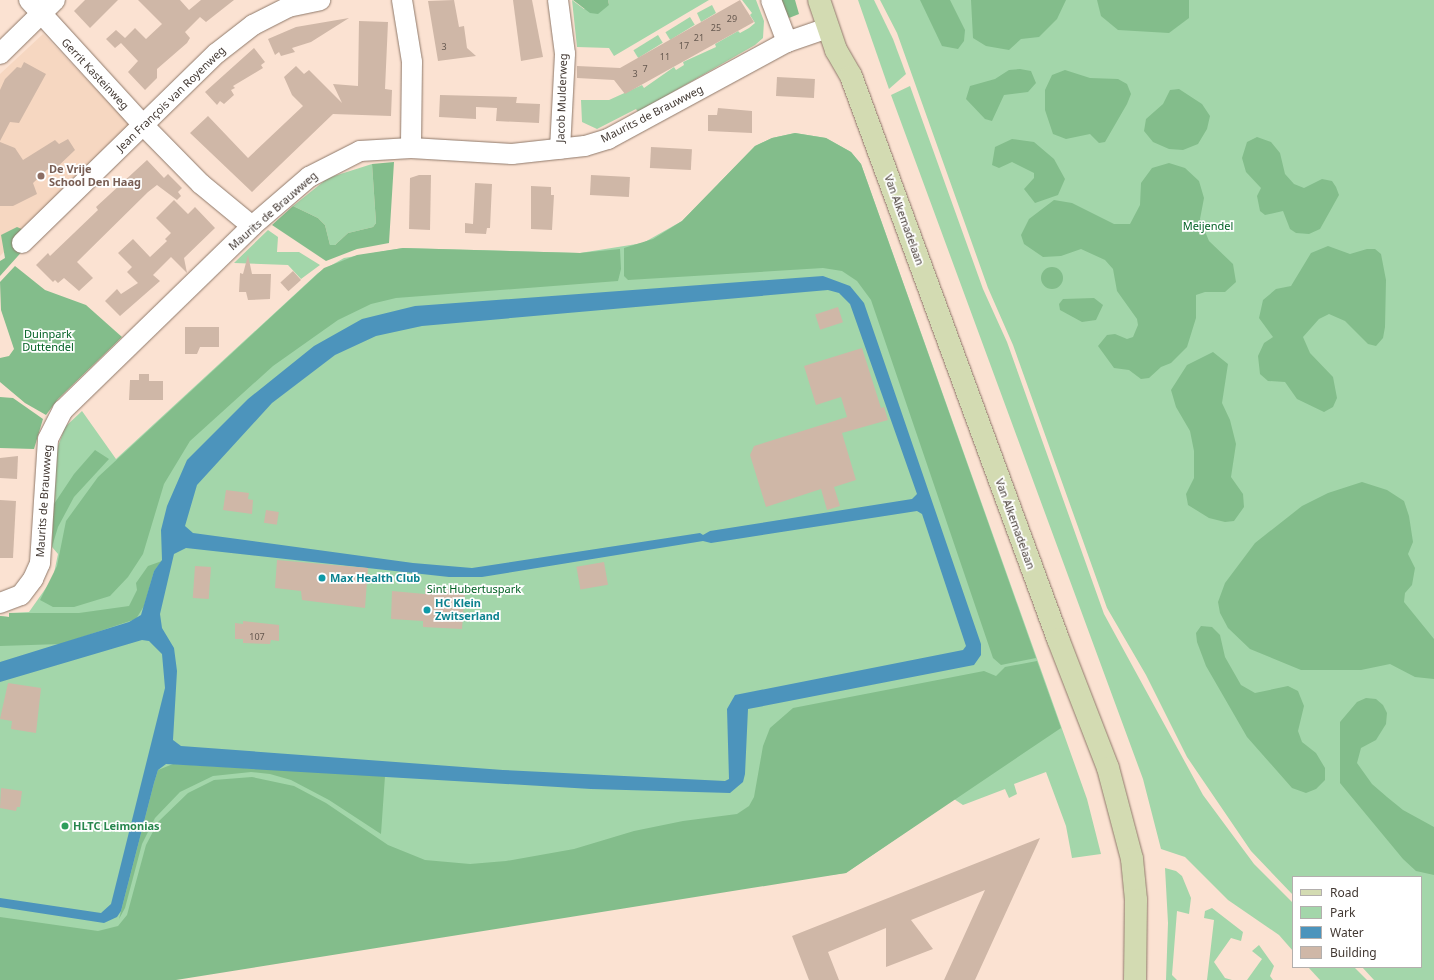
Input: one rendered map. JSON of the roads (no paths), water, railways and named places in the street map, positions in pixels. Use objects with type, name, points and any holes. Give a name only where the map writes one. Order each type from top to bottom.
[{"type":"main road","name":"Van Alkemadelaan","points":[[819,0],[828,28],[851,76],[1058,639],[1108,768],[1132,859],[1136,907],[1135,980]]},
{"type":"main road","name":"Van Alkemadelaan","points":[[830,0],[848,46],[851,76]]},
{"type":"street","points":[[0,54],[35,7],[55,0]]},
{"type":"street","name":"Jean François van Royenweg","points":[[22,243],[216,53],[252,25],[288,7],[320,0]]},
{"type":"street","points":[[402,0],[412,62],[411,148]]},
{"type":"street","name":"Jacob Mulderweg","points":[[558,0],[565,54],[560,149]]},
{"type":"street","points":[[771,0],[787,42]]},
{"type":"street","name":"Gerrit Kasteinweg","points":[[35,7],[143,125],[201,184],[252,226]]},
{"type":"street","name":"Maurits de Brauwweg","points":[[0,604],[21,595],[33,579],[40,563],[46,456],[55,423],[80,394],[252,226],[309,177],[336,160],[360,151],[411,148],[512,154],[560,149],[608,139],[787,42],[828,28]]},
{"type":"water","points":[[823,276],[850,286],[864,303],[981,644],[981,655],[974,665],[748,709],[745,774],[743,782],[730,793],[591,789],[166,764],[158,770],[121,911],[117,917],[104,923],[0,907],[0,898],[101,913],[111,904],[165,688],[162,654],[149,641],[142,640],[0,682],[0,662],[129,622],[141,615],[154,571],[162,560],[161,530],[167,506],[187,460],[248,399],[314,346],[362,319],[415,306]],"holes":[[[828,290],[839,293],[850,304],[917,494],[912,499],[710,531],[703,535],[700,533],[472,568],[413,563],[193,533],[185,526],[197,485],[272,403],[335,355],[376,336],[422,326]],[[917,511],[922,514],[966,646],[963,650],[735,695],[727,709],[729,779],[725,781],[503,770],[181,746],[173,740],[177,671],[174,648],[162,628],[160,614],[174,554],[186,548],[449,577],[482,577],[703,541],[711,543]]]},
{"type":"place","name":"De Vrije School Den Haag","points":[[41,176]]},
{"type":"place","name":"Max Health Club","points":[[322,578]]},
{"type":"place","name":"HC Klein Zwitserland","points":[[427,610]]},
{"type":"place","name":"HLTC Leimonias","points":[[65,826]]},
{"type":"park label","name":"Meijendel","points":[[1208,226]]},
{"type":"park label","name":"Duinpark Duttendel","points":[[48,341]]},
{"type":"park label","name":"Sint Hubertuspark","points":[[474,589]]}]
